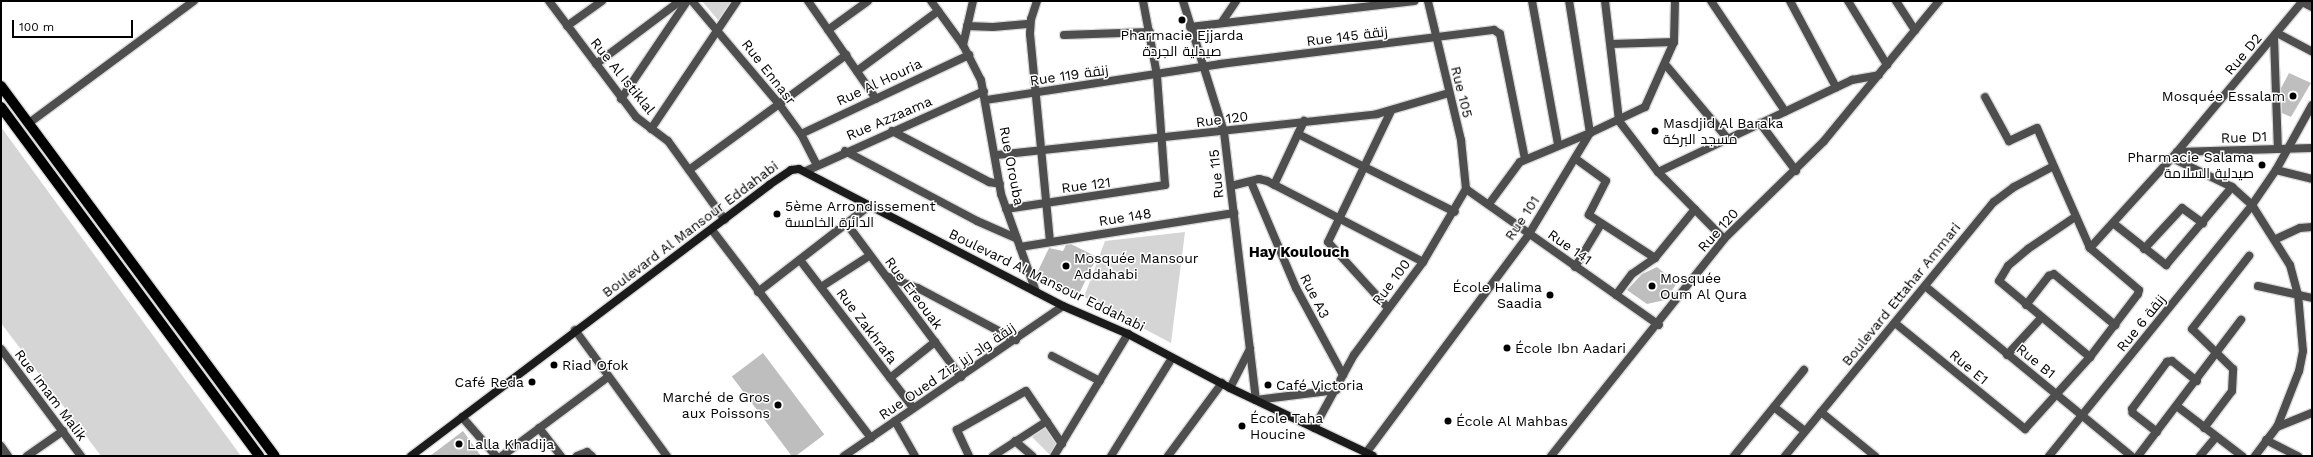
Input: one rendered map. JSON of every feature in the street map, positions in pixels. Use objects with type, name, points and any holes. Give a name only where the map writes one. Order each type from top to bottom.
[{"type":"main road","points":[[1,86],[275,456]]},
{"type":"main road","points":[[1,107],[259,456]]},
{"type":"main road","name":"Boulevard Al Mansour Eddahabi","points":[[411,456],[575,330],[791,170],[806,171],[1063,306],[1128,334],[1230,388],[1370,454]]},
{"type":"main road","points":[[126,278],[137,269]]},
{"type":"street","points":[[29,124],[194,1]]},
{"type":"street","name":"Rue Al Istiklal","points":[[549,1],[621,99],[651,129],[668,141],[725,220]]},
{"type":"street","points":[[567,26],[602,1]]},
{"type":"street","points":[[596,64],[680,1]]},
{"type":"street","points":[[621,99],[687,1]]},
{"type":"street","name":"Rue Ennasr","points":[[692,1],[778,104],[801,134],[817,165]]},
{"type":"street","points":[[651,129],[737,1]]},
{"type":"street","points":[[808,1],[876,99]]},
{"type":"street","points":[[828,30],[868,1]]},
{"type":"street","name":"Rue Orouba","points":[[930,1],[963,45],[969,55],[984,91],[1000,184],[1006,209],[1036,292]]},
{"type":"street","points":[[963,45],[973,1]]},
{"type":"street","points":[[1037,1],[1030,24],[1041,149],[1044,203],[1050,242]]},
{"type":"street","points":[[1143,1],[1157,75],[1160,139]]},
{"type":"street","name":"Rue 115","points":[[1183,1],[1224,132],[1256,400]]},
{"type":"street","points":[[1222,22],[1236,1]]},
{"type":"street","points":[[1190,27],[1222,22],[1354,10],[1414,1]]},
{"type":"street","name":"Rue 105","points":[[1428,1],[1466,168],[1466,189]]},
{"type":"street","points":[[1532,1],[1558,144]]},
{"type":"street","points":[[1570,1],[1590,134]]},
{"type":"street","points":[[1605,1],[1619,122],[1658,172],[1724,239]]},
{"type":"street","points":[[1489,204],[1517,165],[1525,159],[1558,144],[1590,134],[1619,122],[1645,107],[1674,42],[1675,1]]},
{"type":"street","points":[[1711,1],[1786,111]]},
{"type":"street","points":[[1790,1],[1836,87]]},
{"type":"street","points":[[1848,1],[1887,65]]},
{"type":"street","points":[[1896,1],[1915,30]]},
{"type":"street","name":"Rue 120","points":[[1551,456],[1658,324],[1724,239],[1796,171],[1879,75],[1939,1]]},
{"type":"street","points":[[2303,2],[2312,7]]},
{"type":"street","name":"Rue D2","points":[[2090,248],[2175,155],[2303,2]]},
{"type":"street","points":[[857,71],[938,11]]},
{"type":"street","points":[[968,26],[993,27],[1030,24]]},
{"type":"street","name":"Rue 145 زنقة","points":[[1203,67],[1494,30],[1500,34],[1525,159]]},
{"type":"street","points":[[1064,35],[1150,32]]},
{"type":"street","points":[[2278,149],[2275,35],[2312,52]]},
{"type":"street","points":[[1611,44],[1674,42]]},
{"type":"street","name":"Rue Al Houria","points":[[801,134],[969,55]]},
{"type":"street","points":[[689,170],[846,56]]},
{"type":"street","points":[[1665,64],[1727,138]]},
{"type":"street","name":"Rue 119 زنقة","points":[[986,100],[1203,67]]},
{"type":"street","points":[[1658,172],[1836,87],[1863,76],[1879,75]]},
{"type":"street","name":"Rue Azzaama","points":[[806,171],[845,151],[984,91]]},
{"type":"street","name":"Rue 120","points":[[996,155],[1041,149],[1224,132],[1391,111],[1449,93]]},
{"type":"street","points":[[1985,97],[2008,141],[2037,128],[2052,166],[2090,248],[2138,290],[2115,325],[2057,395]]},
{"type":"street","name":"Rue 6 زنقة","points":[[2049,456],[2252,205],[2276,170],[2312,105]]},
{"type":"street","points":[[1388,308],[1329,247],[1328,241],[1366,168],[1391,111]]},
{"type":"street","points":[[1274,185],[1304,121]]},
{"type":"street","points":[[1760,123],[1796,171]]},
{"type":"street","points":[[892,131],[989,182],[1000,184]]},
{"type":"street","points":[[1298,134],[1455,212]]},
{"type":"street","name":"Rue 101","points":[[1370,454],[1529,234],[1590,134]]},
{"type":"street","name":"Rue 121","points":[[1006,209],[1160,188],[1166,182],[1160,139]]},
{"type":"street","name":"Rue D1","points":[[2175,155],[2312,148]]},
{"type":"street","points":[[845,151],[977,221],[1016,238]]},
{"type":"street","points":[[2175,155],[2232,187],[2252,205],[2276,239],[2287,260],[2298,294],[2302,351],[2299,371],[2277,427],[2255,456]]},
{"type":"street","points":[[1576,159],[1606,181],[1589,212],[1601,224],[1655,258]]},
{"type":"street","name":"Boulevard Ettahar Ammari","points":[[1789,454],[1805,431],[1994,202],[2014,187],[2052,166]]},
{"type":"street","points":[[2276,170],[2312,179]]},
{"type":"street","points":[[1231,186],[1263,179],[1339,221],[1423,262]]},
{"type":"street","name":"Rue A3","points":[[1251,182],[1296,288],[1343,375]]},
{"type":"street","points":[[2113,222],[2144,249],[2168,265],[2232,187]]},
{"type":"street","name":"Rue 141","points":[[1466,189],[1658,324]]},
{"type":"street","name":"Rue 100","points":[[1314,428],[1343,375],[1388,308],[1423,262],[1455,212],[1466,189]]},
{"type":"street","points":[[758,292],[848,224],[870,205]]},
{"type":"street","points":[[2144,249],[2180,208],[2186,209],[2204,223]]},
{"type":"street","points":[[1616,295],[1632,274],[1655,258],[1695,209]]},
{"type":"street","name":"Rue 148","points":[[1020,247],[1234,213]]},
{"type":"street","points":[[2075,217],[2033,245],[2000,277],[2000,283],[2090,357]]},
{"type":"street","name":"Rue Ereouak","points":[[848,224],[869,256],[962,376]]},
{"type":"street","points":[[1575,267],[1601,224]]},
{"type":"street","points":[[2276,239],[2300,228],[2312,227]]},
{"type":"street","points":[[712,230],[871,438]]},
{"type":"street","points":[[821,287],[869,256]]},
{"type":"street","points":[[2204,428],[2233,389],[2231,366],[2192,329],[2249,256]]},
{"type":"street","name":"Rue Zakhrafa","points":[[800,260],[913,408]]},
{"type":"street","points":[[2026,305],[2049,276],[2054,274],[2115,325]]},
{"type":"street","points":[[885,275],[918,288],[1016,340]]},
{"type":"street","name":"Rue B1","points":[[1925,286],[2131,456]]},
{"type":"street","points":[[2258,286],[2312,298]]},
{"type":"street","name":"Rue Oued Ziz زنقة واد زيز","points":[[844,456],[913,408],[1016,340],[1063,306]]},
{"type":"street","points":[[2007,355],[2041,318]]},
{"type":"street","points":[[2138,456],[2218,354],[2241,320]]},
{"type":"street","name":"Rue E1","points":[[1894,322],[2021,428],[2028,428],[2057,395]]},
{"type":"street","points":[[575,330],[667,456]]},
{"type":"street","points":[[1054,456],[1128,334]]},
{"type":"street","points":[[890,378],[935,342]]},
{"type":"street","name":"Rue Imam Malik","points":[[1,349],[81,456]]},
{"type":"street","points":[[1230,388],[1250,349]]},
{"type":"street","points":[[1052,356],[1100,381]]},
{"type":"street","points":[[1111,456],[1172,358]]},
{"type":"street","points":[[2157,432],[2134,413],[2132,409],[2167,362],[2172,361],[2197,381]]},
{"type":"street","points":[[1734,456],[1804,370]]},
{"type":"street","points":[[502,456],[608,377]]},
{"type":"street","points":[[1168,456],[1222,383]]},
{"type":"street","points":[[1256,400],[1336,390]]},
{"type":"street","points":[[969,456],[957,430],[1023,391],[1030,393],[1062,444]]},
{"type":"street","points":[[1774,406],[1805,431]]},
{"type":"street","points":[[2178,406],[2204,428],[2242,456]]},
{"type":"street","points":[[1821,412],[1875,456]]},
{"type":"street","points":[[2277,427],[2312,413]]},
{"type":"street","points":[[462,417],[496,456]]},
{"type":"street","points":[[895,421],[915,456]]},
{"type":"street","points":[[993,456],[1047,421]]},
{"type":"street","points":[[540,428],[561,456]]},
{"type":"street","points":[[27,456],[63,431]]},
{"type":"street","points":[[2200,456],[2216,437]]},
{"type":"street","points":[[2266,440],[2298,456]]},
{"type":"street","points":[[1015,441],[1032,456]]},
{"type":"street","points":[[1,446],[8,456]]},
{"type":"street","points":[[577,456],[587,452],[592,456]]},
{"type":"shaded area","points":[[702,1],[731,1],[718,20]]},
{"type":"shaded area","points":[[1,127],[241,456],[101,456],[1,323]]},
{"type":"shaded area","points":[[1185,232],[1171,343],[1084,297],[1105,241]]},
{"type":"shaded area","points":[[1049,425],[1058,442],[1049,454],[1032,437]]},
{"type":"building","name":"Mosquée Essalam","points":[[2289,73],[2311,83],[2291,117],[2282,113],[2281,88]]},
{"type":"building","name":"Mosquée Mansour Addahabi","points":[[1071,244],[1097,257],[1078,296],[1036,275],[1049,248],[1063,251],[1066,245]]},
{"type":"building","name":"Mosquée Oum Al Qura","points":[[1657,267],[1677,283],[1665,300],[1647,304],[1627,290],[1642,274]]},
{"type":"building","name":"Marché de Gros aux Poissons","points":[[763,353],[824,434],[796,456],[792,456],[732,376]]},
{"type":"building","name":"Lalla Khadija","points":[[463,431],[481,456],[430,456]]},
{"type":"place","name":"Pharmacie Ejjarda صيدلية الجردة","points":[[1182,20]]},
{"type":"place","name":"Mosquée Essalam","points":[[2293,96]]},
{"type":"place","name":"Masdjid Al Baraka مسجد البركة","points":[[1655,131]]},
{"type":"place","name":"Pharmacie Salama صيدلية السلامة","points":[[2262,165]]},
{"type":"place","name":"5ème Arrondissement الدائرة الخامسة","points":[[777,214]]},
{"type":"place","name":"Mosquée Mansour Addahabi","points":[[1066,266]]},
{"type":"place","name":"Mosquée Oum Al Qura","points":[[1652,286]]},
{"type":"place","name":"École Halima Saadia","points":[[1550,295]]},
{"type":"place","name":"École Ibn Aadari","points":[[1507,348]]},
{"type":"place","name":"Riad Ofok","points":[[554,365]]},
{"type":"place","name":"Café Reda","points":[[532,382]]},
{"type":"place","name":"Café Victoria","points":[[1268,385]]},
{"type":"place","name":"Marché de Gros aux Poissons","points":[[778,405]]},
{"type":"place","name":"École Al Mahbas","points":[[1448,421]]},
{"type":"place","name":"École Taha Houcine","points":[[1242,426]]},
{"type":"place","name":"Lalla Khadija","points":[[459,444]]},
{"type":"district","name":"Hay Koulouch","points":[[1299,253]]}]
